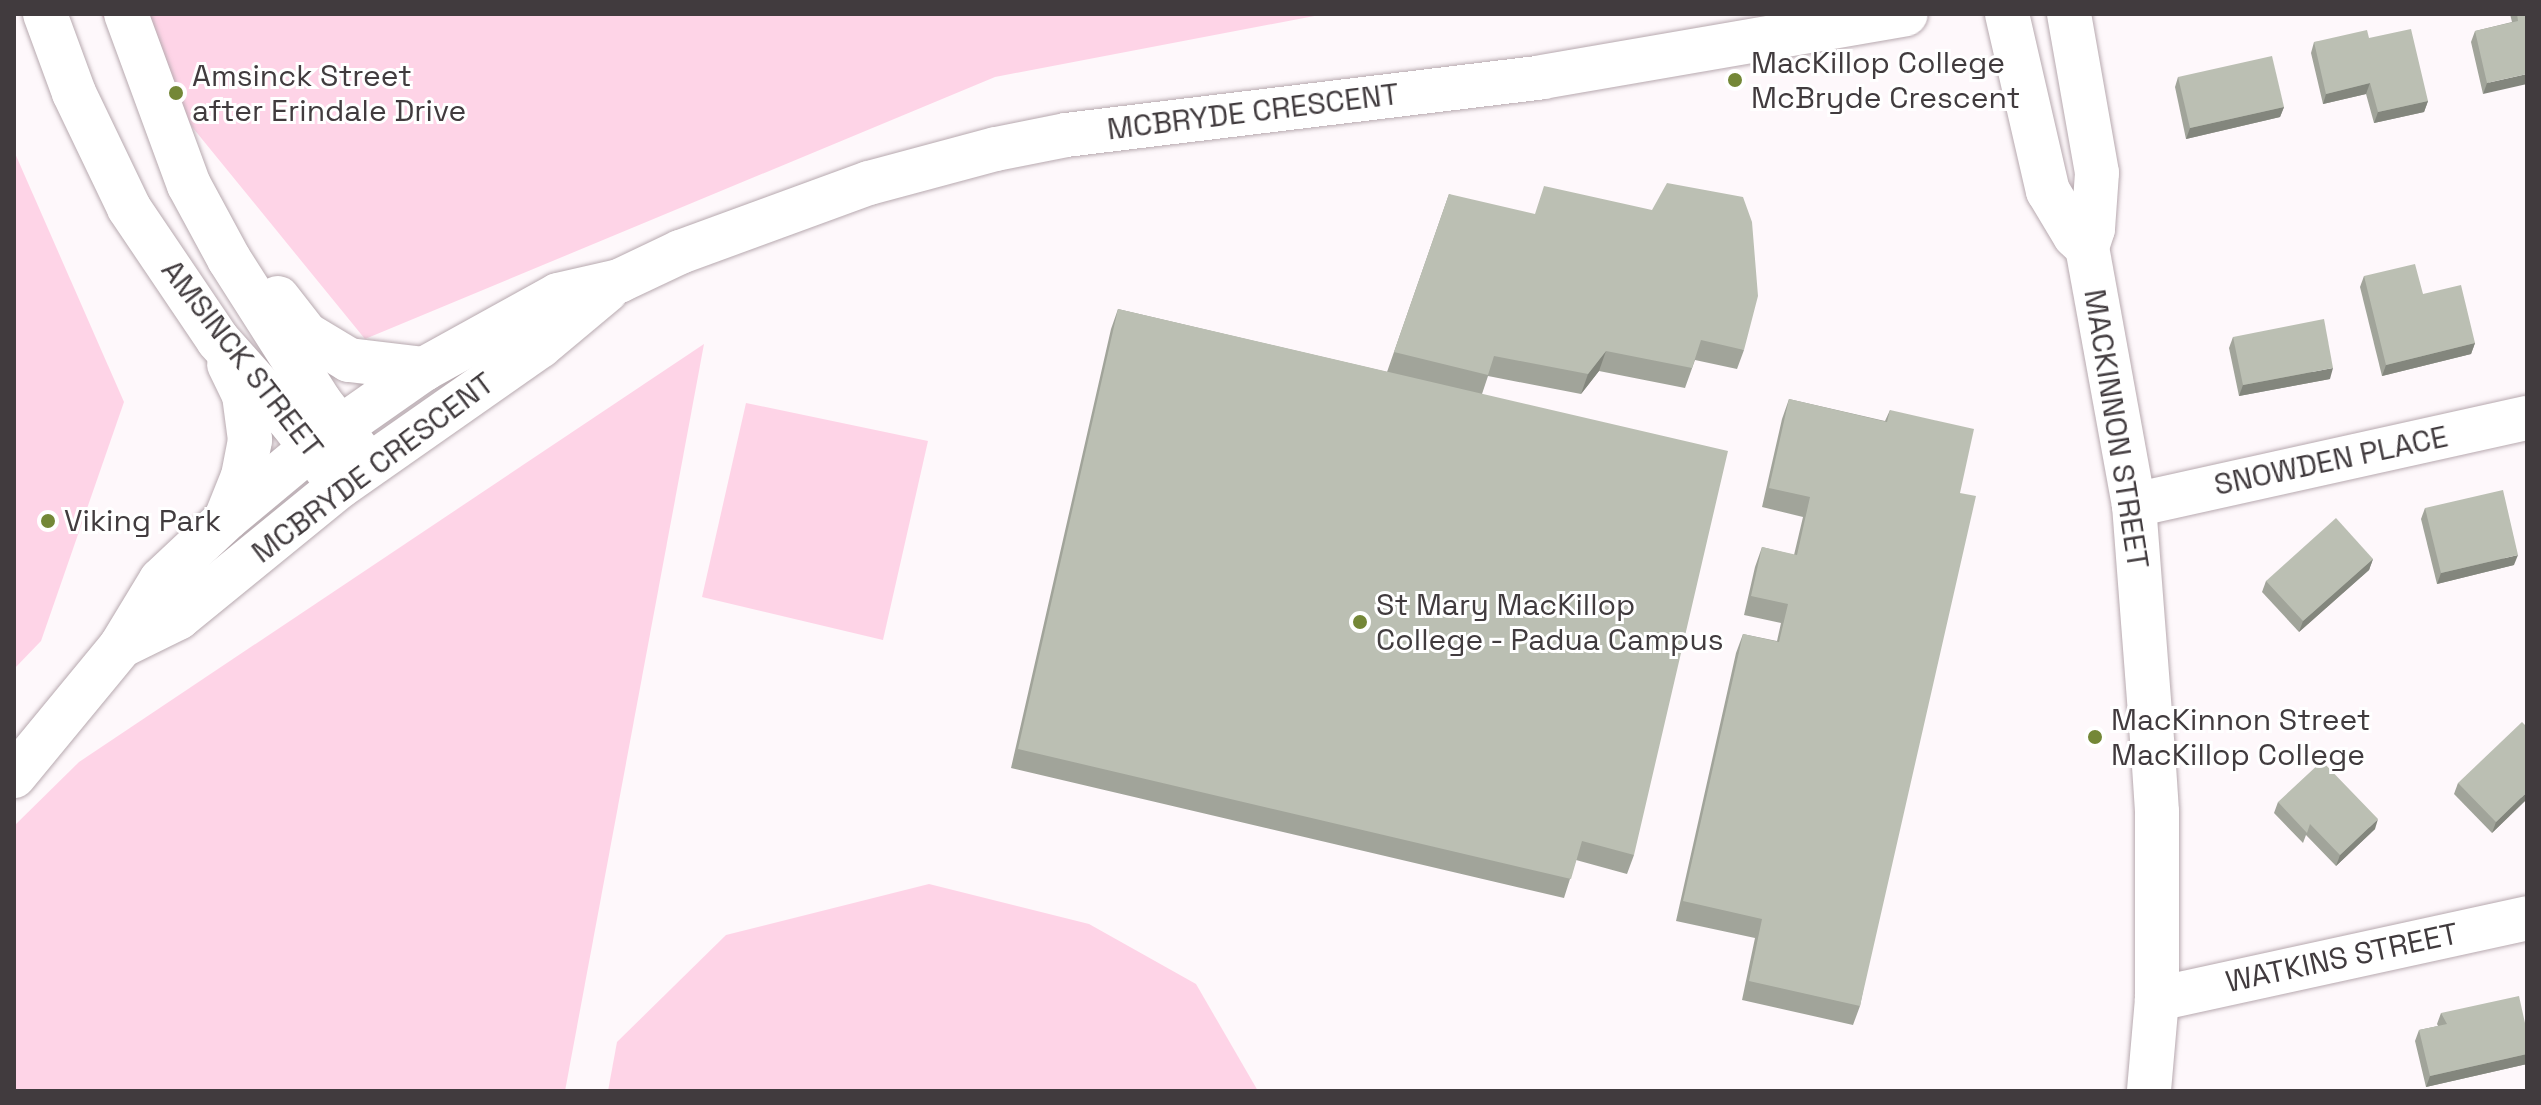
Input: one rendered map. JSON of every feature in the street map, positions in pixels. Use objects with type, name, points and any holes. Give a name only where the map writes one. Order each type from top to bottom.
[{"type":"street","name":"AMSINCK STREET","points":[[45,14],[74,93],[129,208],[218,340],[325,438],[355,475]]},
{"type":"street","name":"AMSINCK STREET","points":[[126,14],[189,185],[325,438]]},
{"type":"street","name":"MCBRYDE CRESCENT","points":[[14,776],[121,646],[161,580],[227,518],[325,438],[424,369],[558,295],[619,281],[680,252],[869,183],[996,149],[1066,135],[1542,77],[1906,14]]},
{"type":"street","name":"MACKINNON STREET","points":[[2007,14],[2048,191],[2075,236],[2087,247]]},
{"type":"street","name":"MACKINNON STREET","points":[[2069,14],[2097,173],[2093,229],[2087,247],[2134,505],[2157,812],[2157,999],[2149,1091]]},
{"type":"street","points":[[229,259],[270,289],[306,334],[349,360],[424,369]]},
{"type":"street","name":"MCBRYDE CRESCENT","points":[[121,646],[178,618],[355,475],[540,346],[619,281]]},
{"type":"street","points":[[218,340],[244,395],[250,440],[243,476],[227,518]]},
{"type":"street","name":"SNOWDEN PLACE","points":[[2134,505],[2527,418]]},
{"type":"street","name":"WATKINS STREET","points":[[2157,999],[2527,918]]},
{"type":"shaded area","points":[[100,14],[1325,14],[995,77],[365,339]]},
{"type":"shaded area","name":"Viking Park","points":[[14,151],[124,402],[41,641],[14,669]]},
{"type":"shaded area","points":[[704,344],[565,1091],[14,1091],[14,826],[79,762]]},
{"type":"shaded area","points":[[746,403],[928,441],[883,640],[702,597]]},
{"type":"shaded area","points":[[929,884],[1089,924],[1196,984],[1258,1091],[608,1091],[617,1042],[726,935]]},
{"type":"building","points":[[2517,14],[2527,14],[2527,74],[2487,83],[2475,31],[2518,21]]},
{"type":"building","points":[[2411,29],[2428,101],[2378,112],[2370,83],[2326,94],[2314,42],[2367,30],[2369,38]]},
{"type":"building","points":[[2272,56],[2284,107],[2190,128],[2178,77]]},
{"type":"building","points":[[1667,183],[1743,197],[1752,222],[1758,296],[1744,350],[1701,340],[1692,368],[1606,351],[1588,374],[1494,356],[1488,375],[1394,352],[1449,194],[1535,214],[1544,186],[1652,210]]},
{"type":"building","points":[[2415,264],[2423,294],[2461,285],[2475,343],[2386,365],[2364,276]]},
{"type":"building","points":[[1118,309],[1728,451],[1634,855],[1582,841],[1571,879],[1018,749]]},
{"type":"building","points":[[2324,319],[2333,368],[2243,385],[2233,337]]},
{"type":"building","points":[[1789,399],[1887,422],[1890,410],[1974,429],[1960,493],[1976,496],[1860,1006],[1749,981],[1762,919],[1683,901],[1743,634],[1779,642],[1788,604],[1751,596],[1762,547],[1797,555],[1810,497],[1769,488]]},
{"type":"building","points":[[2503,490],[2518,555],[2441,573],[2425,508]]},
{"type":"building","points":[[2336,518],[2373,559],[2303,621],[2266,581]]},
{"type":"building","points":[[2522,722],[2527,727],[2527,792],[2496,822],[2458,783]]},
{"type":"building","points":[[2322,761],[2378,819],[2340,855],[2310,824],[2307,833],[2278,802]]},
{"type":"building","points":[[2519,996],[2527,1032],[2527,1054],[2430,1076],[2419,1030],[2447,1024],[2441,1013]]},
{"type":"place","name":"MacKillop College McBryde Crescent","points":[[1735,80]]},
{"type":"place","name":"Amsinck Street after Erindale Drive","points":[[176,93]]},
{"type":"place","name":"Viking Park","points":[[48,521]]},
{"type":"place","name":"St Mary MacKillop College - Padua Campus","points":[[1360,622]]},
{"type":"place","name":"MacKinnon Street MacKillop College","points":[[2095,737]]}]
